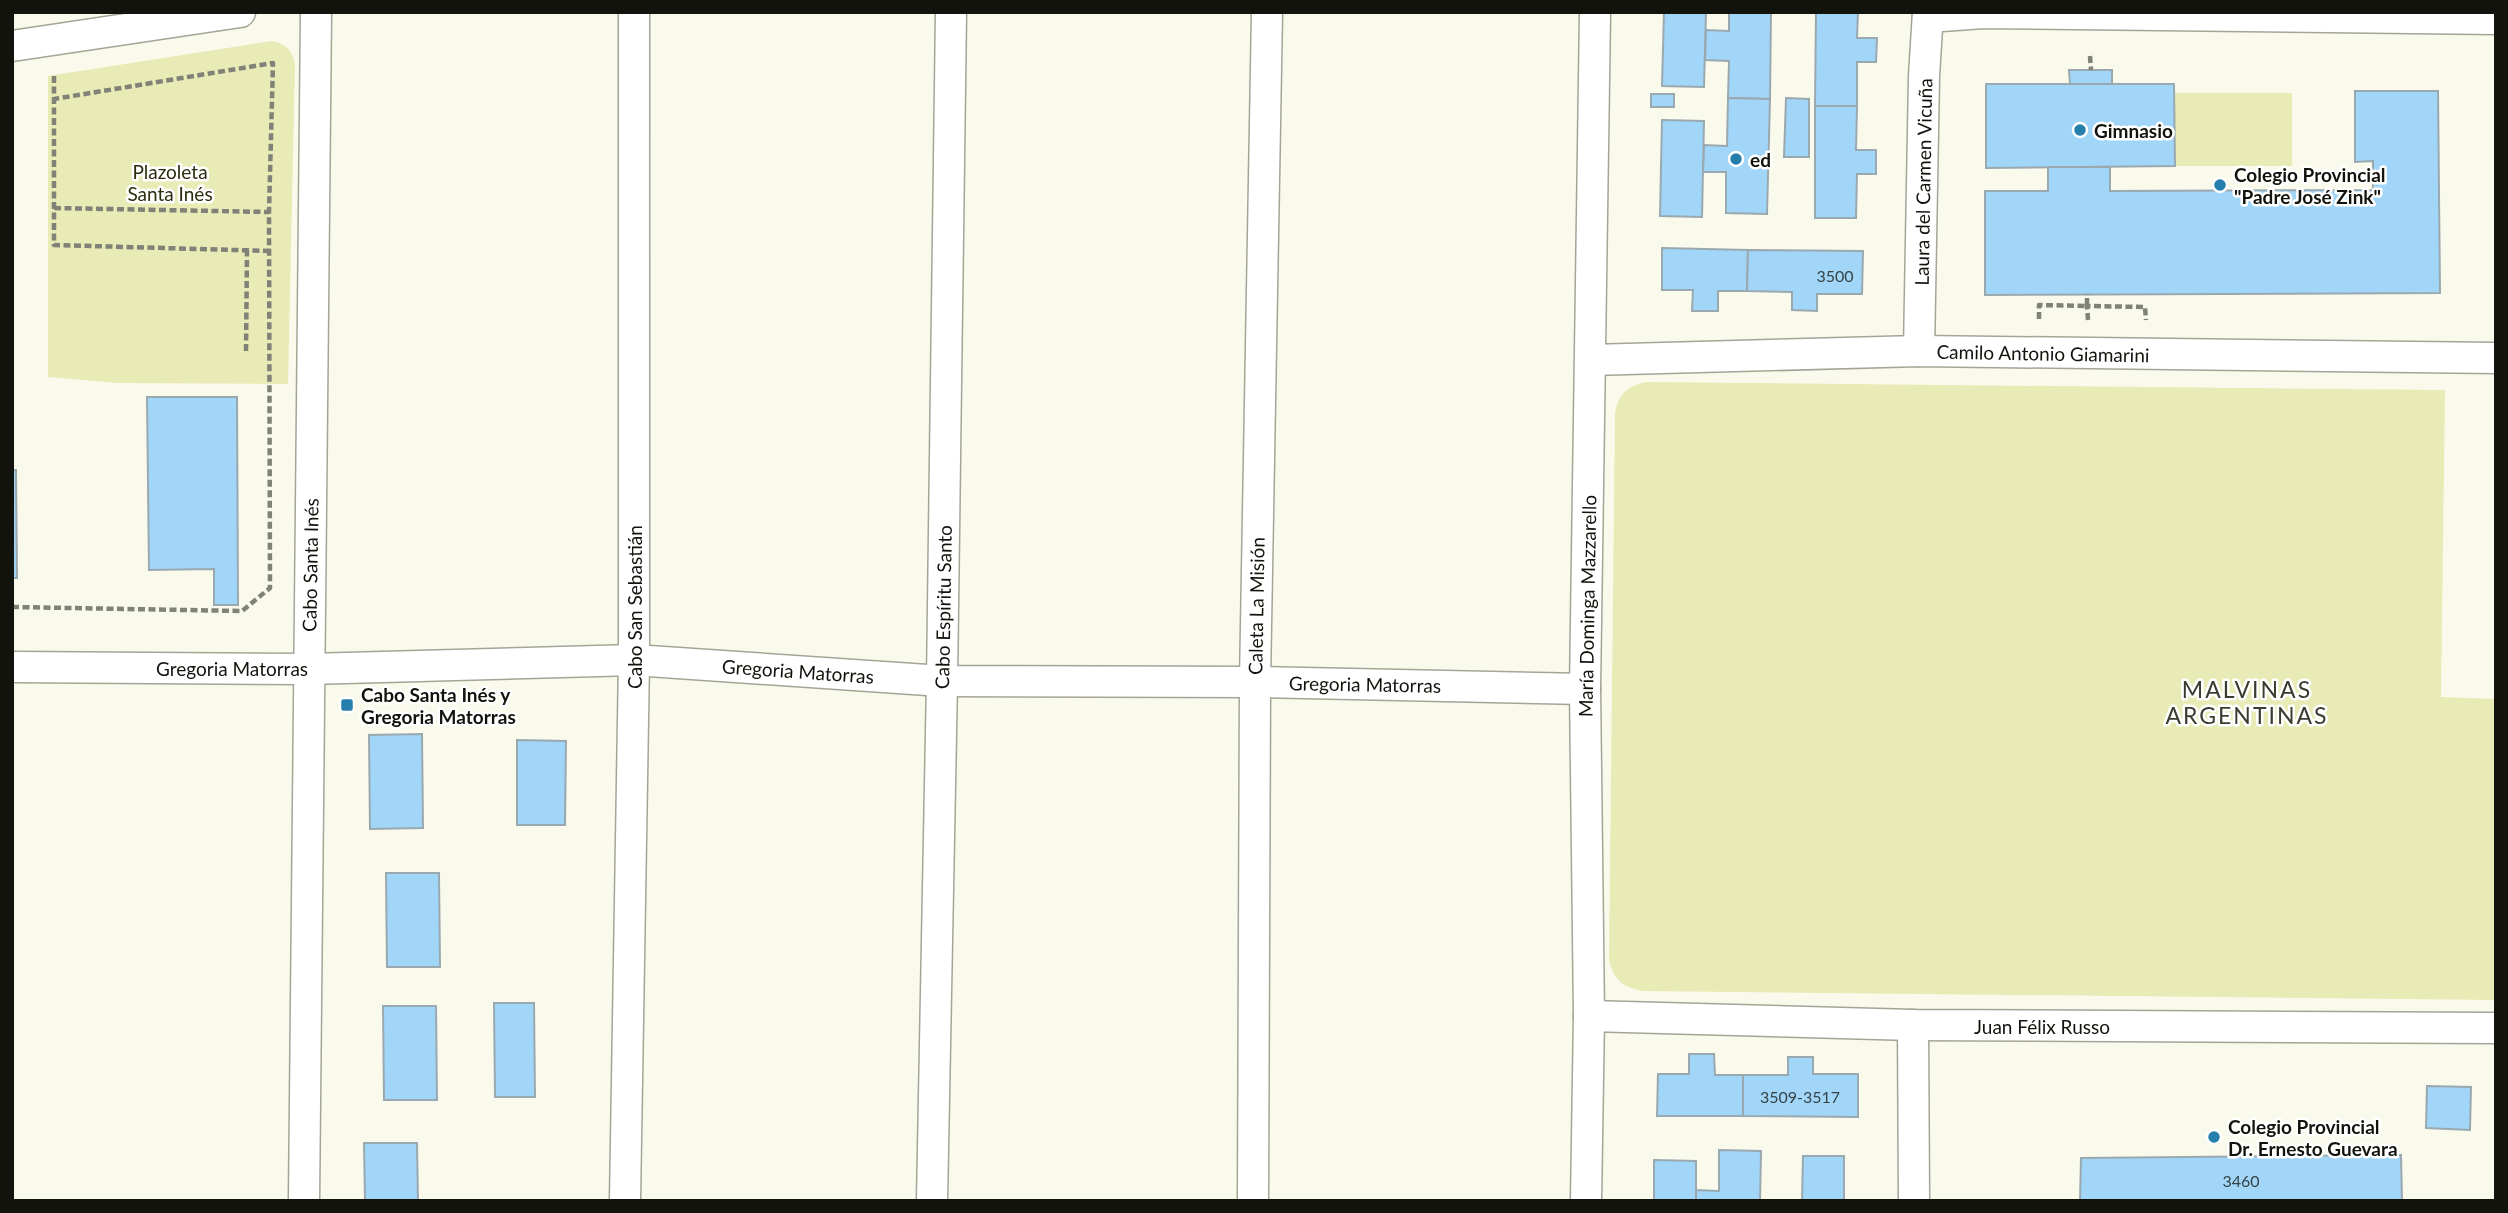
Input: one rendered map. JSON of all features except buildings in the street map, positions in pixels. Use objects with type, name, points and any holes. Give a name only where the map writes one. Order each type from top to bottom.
[{"type":"street","points":[[12,46],[240,12]]},
{"type":"street","name":"Cabo Santa Inés","points":[[304,1201],[316,12]]},
{"type":"street","name":"Cabo San Sebastián","points":[[625,1201],[634,660],[634,12]]},
{"type":"street","name":"Cabo Espíritu Santo","points":[[932,1201],[951,12]]},
{"type":"street","name":"Caleta La Misión","points":[[1253,1201],[1255,682],[1267,12]]},
{"type":"street","name":"María Dominga Mazzarello","points":[[1586,1201],[1589,1016],[1585,689],[1595,12]]},
{"type":"street","points":[[1928,15],[1983,13],[2496,19]]},
{"type":"street","name":"Laura del Carmen Vicuña","points":[[1919,351],[1924,76],[1928,15]]},
{"type":"street","name":"Camilo Antonio Giamarini","points":[[1591,360],[1919,351],[2496,358]]},
{"type":"street","name":"Gregoria Matorras","points":[[12,667],[309,669],[634,660],[942,681],[1255,682],[1585,689]]},
{"type":"street","name":"Juan Félix Russo","points":[[1589,1016],[1913,1025],[2496,1028]]},
{"type":"street","points":[[1913,1025],[1913,1201]]},
{"type":"path","points":[[2090,56],[2091,70]]},
{"type":"path","points":[[12,607],[242,611],[270,588],[269,212],[273,63],[54,99]]},
{"type":"path","points":[[54,76],[54,245],[280,252]]},
{"type":"path","points":[[54,208],[269,212]]},
{"type":"path","points":[[246,351],[247,250]]},
{"type":"path","points":[[2087,294],[2088,328]]},
{"type":"path","points":[[2039,327],[2039,305],[2145,307],[2147,328]]},
{"type":"green space","name":"Plazoleta Santa Inés","points":[[272,41],[288,49],[295,65],[288,384],[118,383],[48,377],[48,76]]},
{"type":"green space","points":[[2175,93],[2292,93],[2292,166],[2175,166]]},
{"type":"green space","points":[[1646,382],[2445,390],[2441,697],[2496,699],[2496,1000],[1642,991],[1624,984],[1613,972],[1609,959],[1615,414],[1624,392]]},
{"type":"place","name":"Gimnasio","points":[[2080,130]]},
{"type":"place","name":"ed","points":[[1736,159]]},
{"type":"place","name":"Colegio Provincial \"Padre José Zink\"","points":[[2220,185]]},
{"type":"place","name":"Cabo Santa Inés y Gregoria Matorras","points":[[347,705]]},
{"type":"place","name":"Colegio Provincial Dr. Ernesto Guevara","points":[[2214,1137]]},
{"type":"district","name":"MALVINAS ARGENTINAS","points":[[2247,702]]}]
